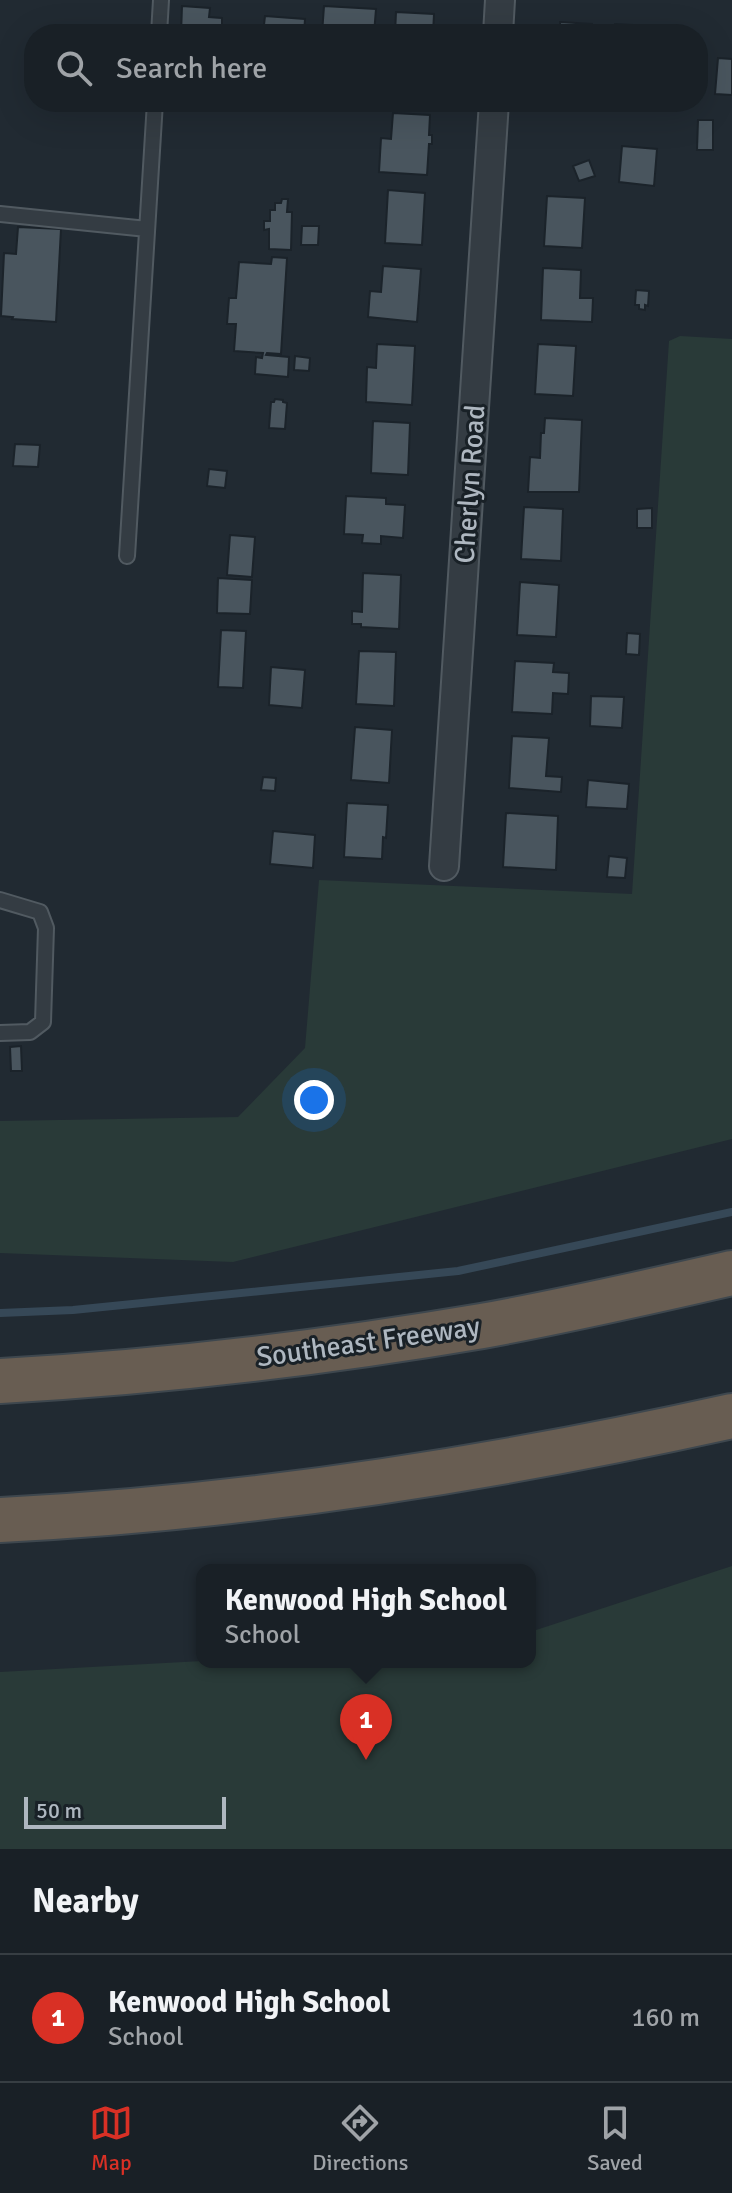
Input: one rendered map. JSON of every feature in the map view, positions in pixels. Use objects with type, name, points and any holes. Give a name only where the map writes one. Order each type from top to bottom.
[{"type":"highway","name":"Southeast Freeway","points":[[0,1381],[179,1366],[346,1346],[483,1325],[732,1273]]},
{"type":"highway","points":[[0,1520],[196,1504],[353,1486],[547,1453],[732,1416]]},
{"type":"street","points":[[499,24],[500,0]]},
{"type":"street","name":"Cherlyn Road","points":[[444,866],[493,112]]},
{"type":"lane","points":[[160,24],[161,0]]},
{"type":"lane","points":[[127,556],[154,112]]},
{"type":"lane","points":[[0,214],[147,229]]},
{"type":"lane","points":[[0,900],[40,912],[46,928],[43,1022],[30,1032],[0,1033]]},
{"type":"shaded area","points":[[680,336],[732,339],[732,1139],[233,1262],[0,1253],[0,1121],[238,1117],[305,1048],[319,880],[632,894],[669,341]]},
{"type":"shaded area","points":[[732,1566],[732,1849],[0,1849],[0,1672],[196,1661],[196,1668],[536,1668],[536,1630]]},
{"type":"building","points":[[182,6],[210,8],[209,17],[222,18],[222,24],[181,24]]},
{"type":"building","points":[[324,6],[376,9],[375,24],[323,24]]},
{"type":"building","points":[[396,12],[434,14],[434,24],[395,24]]},
{"type":"building","points":[[265,16],[305,19],[305,24],[264,24]]},
{"type":"building","points":[[718,58],[732,59],[732,95],[715,94]]},
{"type":"building","points":[[393,113],[430,115],[432,144],[429,144],[427,175],[379,172],[381,138],[391,139]]},
{"type":"building","points":[[698,120],[713,120],[713,150],[697,150]]},
{"type":"building","points":[[622,146],[657,149],[654,186],[619,182]]},
{"type":"building","points":[[589,160],[595,176],[579,181],[573,166]]},
{"type":"building","points":[[388,190],[425,193],[422,245],[385,243]]},
{"type":"building","points":[[547,196],[585,198],[582,248],[544,246]]},
{"type":"building","points":[[282,199],[288,199],[287,212],[292,212],[291,250],[269,249],[269,229],[264,230],[264,221],[270,221],[270,210],[275,210],[275,203],[281,203]]},
{"type":"building","points":[[302,226],[319,226],[318,245],[301,245]]},
{"type":"building","points":[[18,227],[61,229],[56,322],[1,316],[4,253],[16,254]]},
{"type":"building","points":[[272,257],[287,258],[281,354],[266,355],[289,357],[288,377],[255,374],[256,357],[262,358],[263,353],[234,351],[236,324],[227,324],[229,298],[236,298],[239,262],[271,264]]},
{"type":"building","points":[[383,266],[421,269],[417,322],[368,317],[370,291],[381,292]]},
{"type":"building","points":[[543,268],[581,270],[580,298],[593,298],[592,322],[541,320]]},
{"type":"building","points":[[636,290],[649,291],[645,310],[635,305]]},
{"type":"building","points":[[377,344],[415,346],[412,405],[366,402],[367,367],[376,368]]},
{"type":"building","points":[[538,344],[576,346],[573,396],[535,394]]},
{"type":"building","points":[[295,356],[310,358],[309,371],[294,370]]},
{"type":"building","points":[[275,399],[287,403],[285,429],[269,428],[271,402]]},
{"type":"building","points":[[545,418],[582,420],[579,492],[528,492],[530,457],[540,458]]},
{"type":"building","points":[[373,421],[410,423],[408,475],[371,473]]},
{"type":"building","points":[[15,444],[40,445],[38,467],[13,466]]},
{"type":"building","points":[[209,469],[227,471],[225,488],[207,486]]},
{"type":"building","points":[[346,496],[386,498],[386,504],[405,505],[403,538],[381,536],[381,544],[362,543],[363,535],[344,534]]},
{"type":"building","points":[[524,507],[563,509],[561,561],[521,559]]},
{"type":"building","points":[[652,508],[652,528],[637,528],[637,509]]},
{"type":"building","points":[[230,535],[255,537],[252,577],[227,575]]},
{"type":"building","points":[[363,573],[401,575],[399,629],[352,624],[352,611],[362,612]]},
{"type":"building","points":[[218,578],[252,580],[250,614],[217,613]]},
{"type":"building","points":[[520,582],[559,585],[556,637],[517,635]]},
{"type":"building","points":[[221,630],[246,631],[243,688],[218,687]]},
{"type":"building","points":[[627,633],[640,634],[639,655],[626,654]]},
{"type":"building","points":[[359,651],[396,652],[394,706],[356,704]]},
{"type":"building","points":[[515,661],[554,663],[553,672],[569,673],[568,694],[553,693],[552,714],[512,712]]},
{"type":"building","points":[[271,667],[305,670],[302,708],[269,705]]},
{"type":"building","points":[[591,696],[624,697],[622,728],[590,726]]},
{"type":"building","points":[[355,727],[392,730],[389,783],[351,780]]},
{"type":"building","points":[[512,736],[549,738],[546,776],[562,777],[561,792],[509,788]]},
{"type":"building","points":[[263,777],[276,778],[275,791],[261,790]]},
{"type":"building","points":[[588,780],[629,784],[627,809],[586,807]]},
{"type":"building","points":[[347,803],[388,805],[382,859],[344,857]]},
{"type":"building","points":[[506,813],[558,816],[556,870],[503,867]]},
{"type":"building","points":[[273,831],[315,835],[313,868],[270,864]]},
{"type":"building","points":[[609,856],[627,858],[625,878],[607,877]]},
{"type":"building","points":[[21,1046],[22,1071],[11,1071],[10,1047]]},
{"type":"waterway","points":[[0,1313],[73,1310],[458,1271],[732,1212]]},
{"type":"place","name":"Kenwood High School","points":[[366,1760]]}]
